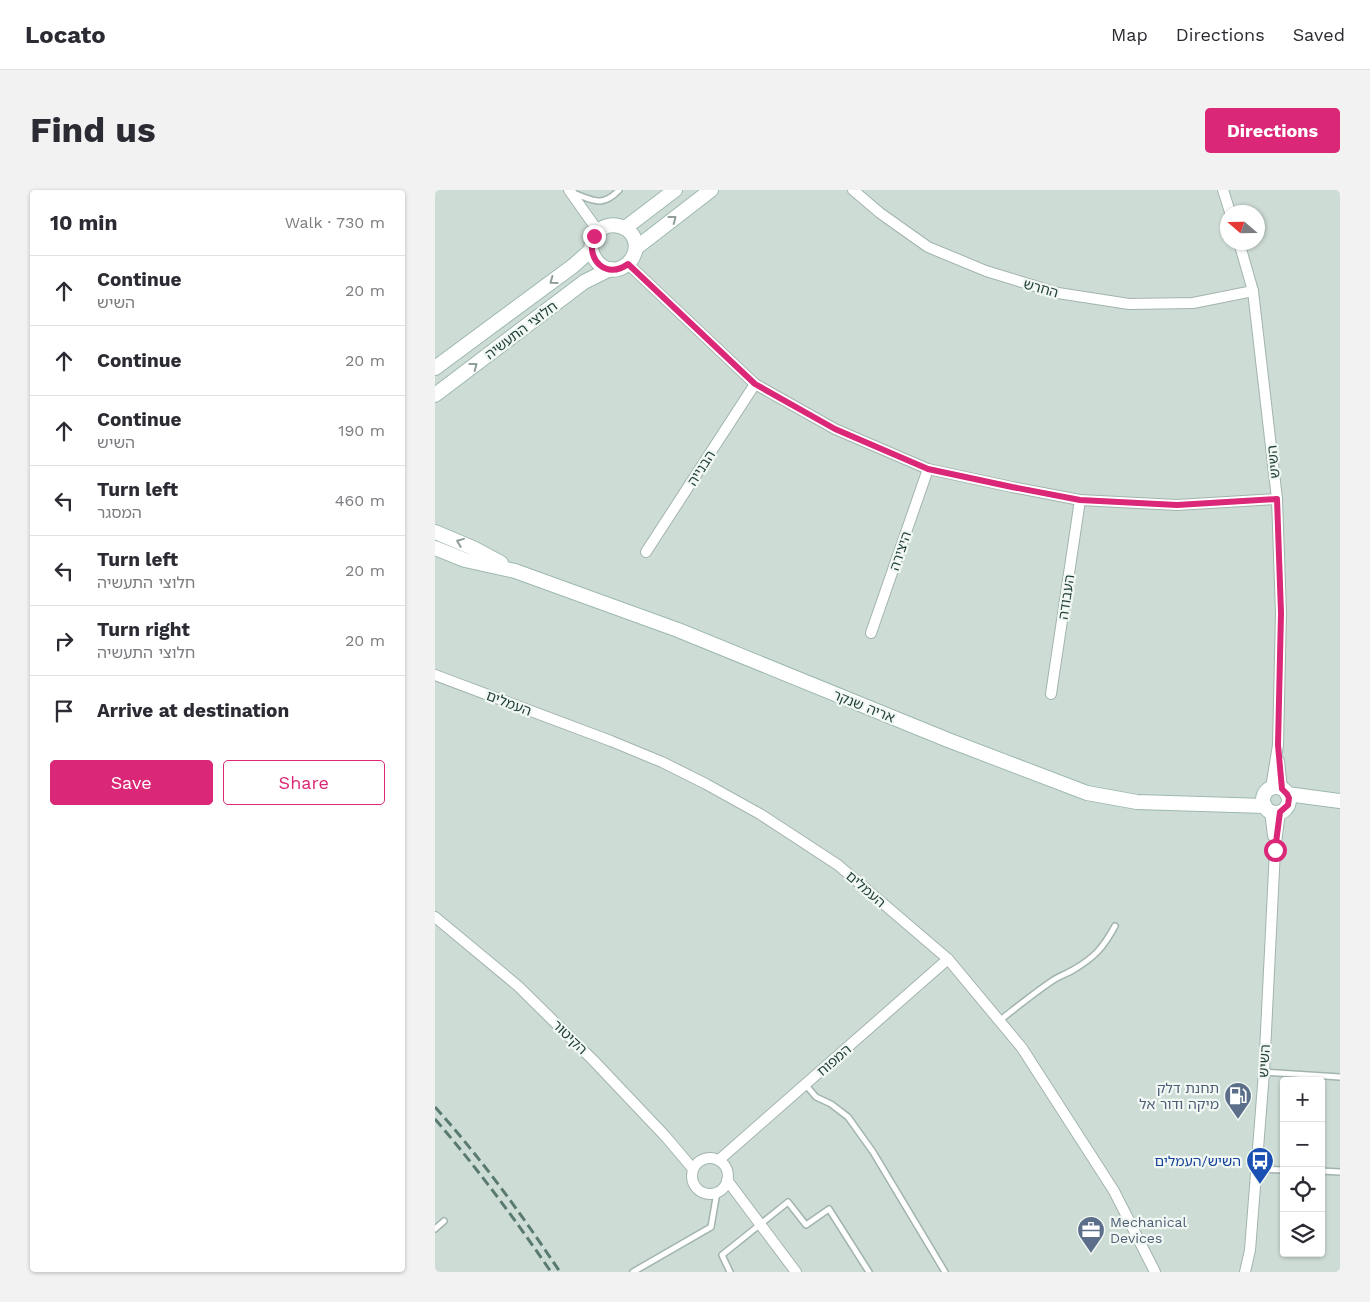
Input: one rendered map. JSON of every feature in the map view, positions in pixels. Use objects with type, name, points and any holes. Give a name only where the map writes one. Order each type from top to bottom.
[{"type":"street","points":[[625,228],[675,190]]},
{"type":"street","points":[[635,248],[711,190]]},
{"type":"street","name":"החרש","points":[[853,190],[880,213],[928,247],[986,271],[1057,293],[1129,304],[1147,304],[1193,303],[1253,291]]},
{"type":"street","points":[[1223,190],[1228,205]]},
{"type":"street","points":[[569,191],[598,231],[604,227],[618,225],[625,228],[631,234],[635,248],[634,255],[628,264],[755,384],[835,429],[928,469],[1080,500],[1177,505],[1277,499]]},
{"type":"street","name":"חלוצי התעשיה","points":[[435,368],[573,266],[591,250],[591,243],[598,231]]},
{"type":"street","points":[[591,250],[597,263],[610,269]]},
{"type":"street","name":"השיש","points":[[1241,250],[1253,291],[1277,499],[1281,613],[1275,850],[1264,1072],[1250,1250],[1245,1272]]},
{"type":"street","name":"חלוצי התעשיה","points":[[435,395],[584,282],[610,269],[617,269],[628,264]]},
{"type":"street","name":"הבנייה","points":[[646,552],[755,384]]},
{"type":"street","name":"היצירה","points":[[871,633],[928,469]]},
{"type":"street","name":"העבודה","points":[[1051,694],[1080,500]]},
{"type":"street","name":"אריה שנקר","points":[[435,532],[473,548],[515,571]]},
{"type":"street","name":"אריה שנקר","points":[[435,548],[465,560],[515,571],[678,630],[948,740],[1087,793],[1137,802],[1222,805],[1276,800],[1340,801]]},
{"type":"street","name":"העמלים","points":[[435,675],[611,740],[653,758],[706,784],[760,814],[838,865],[948,959],[1022,1048],[1114,1191],[1155,1272]]},
{"type":"street","name":"הקיטור","points":[[435,917],[518,986],[593,1060],[666,1137],[693,1169]]},
{"type":"street","name":"המפוח","points":[[719,1160],[948,959]]},
{"type":"street","points":[[713,1158],[719,1160],[726,1169],[727,1180],[725,1185],[717,1192],[711,1194],[699,1191],[695,1186],[692,1174],[693,1169],[701,1160],[713,1158]]},
{"type":"street","points":[[727,1180],[796,1272]]},
{"type":"lane","points":[[569,191],[603,202],[612,198],[619,190]]},
{"type":"lane","points":[[999,1020],[1055,979],[1094,957],[1105,944],[1115,926]]},
{"type":"lane","points":[[1264,1072],[1340,1077]]},
{"type":"lane","points":[[805,1084],[816,1097],[831,1104],[848,1117],[873,1152],[945,1272]]},
{"type":"lane","points":[[1255,1169],[1280,1170]]},
{"type":"lane","points":[[1325,1172],[1340,1172]]},
{"type":"lane","points":[[633,1272],[711,1227],[717,1192]]},
{"type":"lane","points":[[730,1272],[722,1255],[788,1202],[806,1226],[829,1209],[869,1272]]},
{"type":"lane","points":[[435,1230],[444,1221]]},
{"type":"shaded area","points":[[435,190],[1340,190],[1340,1272],[435,1272]]},
{"type":"railway","points":[[435,1107],[501,1187],[560,1272]]},
{"type":"railway","points":[[435,1119],[495,1194],[551,1272]]},
{"type":"place","name":"תחנת דלק מיקה ודור אל","points":[[1238,1120]]},
{"type":"place","name":"השיש/העמלים","points":[[1260,1185]]},
{"type":"place","name":"Mechanical Devices","points":[[1091,1254]]},
{"type":"route","points":[[594,236],[591,250],[597,263],[610,269],[617,269],[628,264],[755,384],[835,429],[928,469],[1080,500],[1177,505],[1277,499],[1281,613],[1278,745],[1282,789],[1287,794],[1289,801],[1286,808],[1280,812],[1275,850]]}]
